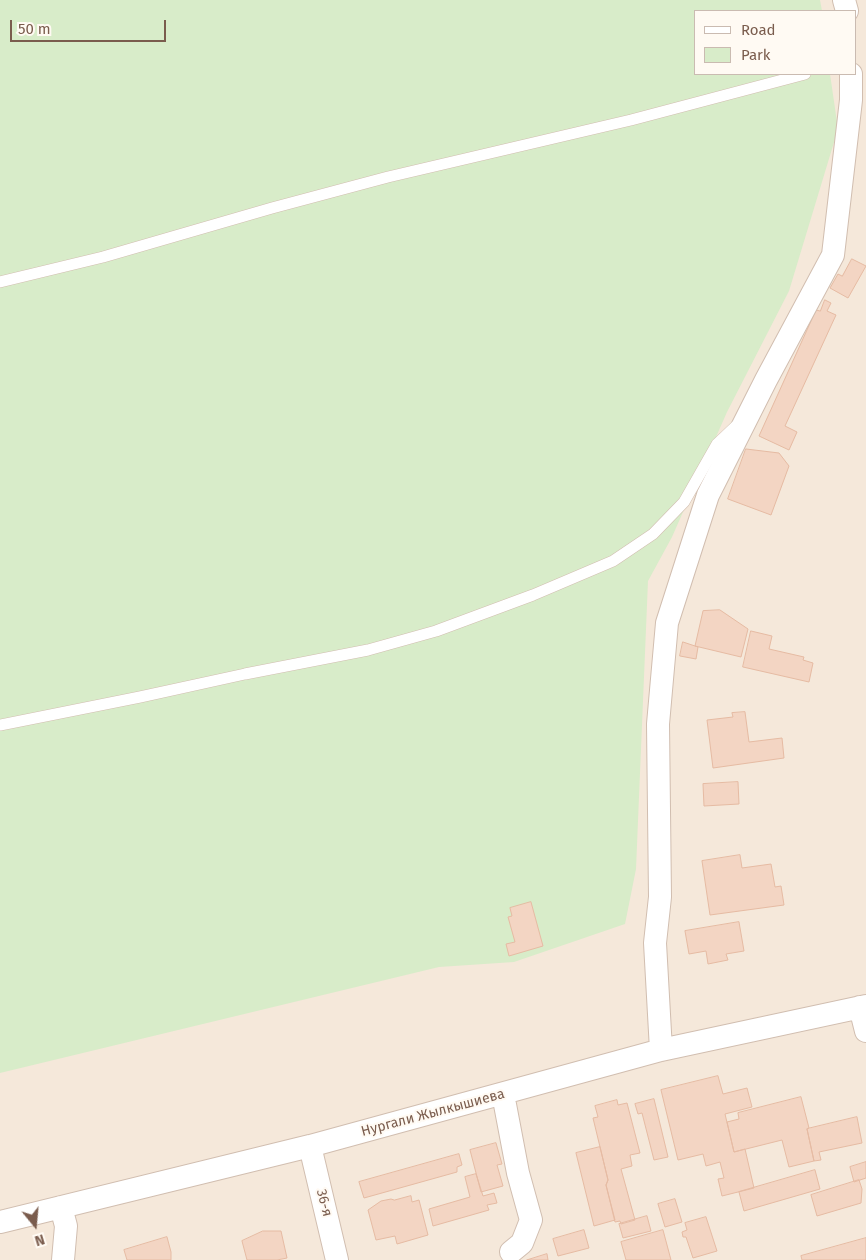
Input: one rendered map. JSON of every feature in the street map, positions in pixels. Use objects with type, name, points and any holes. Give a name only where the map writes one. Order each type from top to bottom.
[{"type":"street","points":[[661,1050],[655,943],[660,897],[658,724],[667,623],[708,495],[833,255],[851,100],[851,75]]},
{"type":"street","points":[[863,1007],[866,1031]]},
{"type":"street","name":"Нургали Жылкышиева","points":[[0,1222],[310,1146],[661,1050],[863,1007]]},
{"type":"street","points":[[502,1094],[518,1173],[531,1220],[522,1243],[511,1252]]},
{"type":"street","name":"36-я","points":[[310,1146],[337,1260]]},
{"type":"street","points":[[61,1207],[66,1226],[62,1260]]},
{"type":"lane","points":[[0,282],[103,257],[272,208],[388,177],[631,120],[801,75]]},
{"type":"lane","points":[[0,725],[368,650],[436,631],[533,595],[613,561],[653,534],[684,502],[717,444],[750,412]]},
{"type":"shaded area","points":[[0,0],[866,0],[866,1260],[0,1260]]},
{"type":"green space","points":[[0,0],[820,0],[822,10],[694,10],[694,75],[830,75],[838,129],[789,291],[727,412],[672,537],[648,581],[636,869],[625,924],[514,962],[439,967],[0,1073]]},
{"type":"building","points":[[852,259],[866,266],[848,298],[830,288],[838,274],[842,276]]},
{"type":"building","points":[[825,300],[831,303],[827,311],[836,315],[785,426],[797,432],[789,450],[759,436],[816,310],[820,311]]},
{"type":"building","points":[[746,449],[779,453],[789,466],[771,515],[728,499]]},
{"type":"building","points":[[720,610],[748,629],[741,657],[695,646],[703,611]]},
{"type":"building","points":[[751,631],[772,636],[769,649],[804,657],[803,660],[813,663],[809,682],[743,667]]},
{"type":"building","points":[[683,642],[698,647],[696,659],[680,656]]},
{"type":"building","points":[[745,712],[749,742],[782,738],[784,758],[713,768],[707,720],[733,717],[732,713]]},
{"type":"building","points":[[738,782],[739,804],[704,806],[703,784]]},
{"type":"building","points":[[740,855],[742,868],[771,864],[775,887],[781,886],[784,905],[710,915],[702,861]]},
{"type":"building","points":[[531,902],[543,946],[509,956],[506,944],[515,942],[508,917],[512,916],[510,908]]},
{"type":"building","points":[[739,922],[744,951],[726,954],[728,960],[708,964],[706,951],[689,954],[685,931]]},
{"type":"building","points":[[718,1076],[723,1094],[747,1088],[752,1107],[725,1114],[734,1152],[745,1149],[754,1188],[722,1196],[718,1179],[724,1178],[720,1162],[706,1166],[703,1154],[678,1160],[661,1090]]},
{"type":"building","points":[[801,1097],[809,1128],[807,1129],[814,1161],[789,1167],[782,1140],[734,1152],[727,1122],[739,1119],[738,1113]]},
{"type":"building","points":[[654,1099],[668,1157],[654,1160],[642,1113],[638,1114],[635,1104]]},
{"type":"building","points":[[617,1100],[618,1105],[627,1103],[640,1153],[630,1155],[632,1166],[621,1169],[635,1220],[621,1224],[620,1221],[615,1222],[606,1185],[608,1180],[593,1118],[598,1117],[595,1106]]},
{"type":"building","points":[[857,1117],[862,1143],[819,1152],[821,1160],[814,1161],[807,1129]]},
{"type":"building","points":[[496,1143],[502,1164],[497,1165],[503,1186],[481,1192],[470,1150]]},
{"type":"building","points":[[600,1147],[608,1180],[606,1185],[615,1220],[594,1226],[576,1153]]},
{"type":"building","points":[[459,1154],[462,1165],[457,1167],[457,1172],[364,1198],[359,1182]]},
{"type":"building","points":[[866,1162],[866,1178],[854,1182],[850,1167]]},
{"type":"building","points":[[815,1170],[820,1189],[744,1211],[739,1192]]},
{"type":"building","points":[[476,1174],[483,1196],[494,1193],[497,1203],[487,1205],[489,1210],[433,1226],[429,1209],[470,1197],[465,1177]]},
{"type":"building","points":[[859,1180],[862,1189],[861,1203],[817,1216],[811,1195]]},
{"type":"building","points":[[411,1196],[412,1202],[419,1200],[428,1235],[397,1244],[395,1236],[376,1240],[368,1210],[381,1201]]},
{"type":"building","points":[[675,1199],[682,1222],[665,1227],[658,1204]]},
{"type":"building","points":[[647,1216],[651,1231],[623,1238],[619,1224]]},
{"type":"building","points":[[706,1217],[717,1251],[693,1258],[686,1237],[683,1237],[682,1232],[687,1230],[685,1223]]},
{"type":"building","points":[[584,1230],[589,1248],[558,1256],[553,1239]]},
{"type":"building","points":[[663,1230],[671,1260],[626,1260],[621,1242]]},
{"type":"building","points":[[263,1231],[281,1231],[287,1258],[247,1260],[242,1241]]},
{"type":"building","points":[[167,1237],[171,1260],[127,1260],[124,1250]]},
{"type":"building","points":[[866,1238],[866,1260],[802,1260],[801,1256]]},
{"type":"building","points":[[547,1254],[548,1260],[527,1260]]}]
